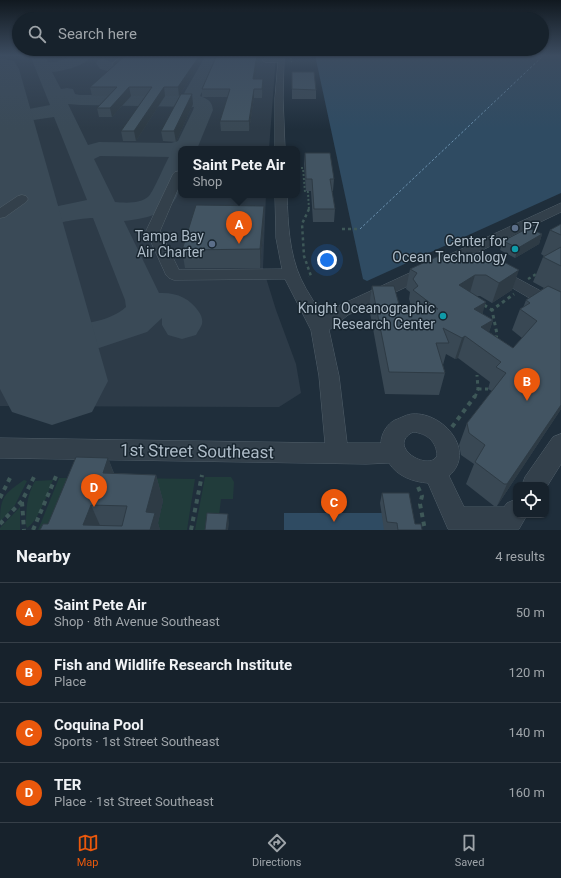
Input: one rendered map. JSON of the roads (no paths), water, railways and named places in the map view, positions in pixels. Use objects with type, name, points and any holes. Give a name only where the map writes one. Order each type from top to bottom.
[{"type":"street","points":[[280,80],[280,146]]},
{"type":"street","points":[[178,176],[153,231],[174,275],[291,274]]},
{"type":"street","points":[[281,198],[282,233],[285,256],[291,274],[319,328],[333,412],[337,454]]},
{"type":"street","points":[[0,214],[22,199]]},
{"type":"street","points":[[319,328],[342,311],[561,207]]},
{"type":"street","points":[[463,254],[561,309]]},
{"type":"street","points":[[424,477],[442,468],[449,454],[448,446],[437,431],[429,426],[420,423],[407,424],[397,430],[393,436],[392,444],[394,452],[406,466],[425,472],[424,477],[457,520],[510,520],[513,516]]},
{"type":"street","points":[[536,482],[561,444]]},
{"type":"street","name":"1st Street Southeast","points":[[0,448],[337,454],[380,454],[394,452]]},
{"type":"water","points":[[320,80],[561,80],[561,193],[367,281],[363,279]]},
{"type":"water","points":[[284,513],[382,513],[385,530],[284,530]]},
{"type":"place","name":"P7","points":[[515,228]]},
{"type":"place","name":"Tampa Bay Air Charter","points":[[212,244]]},
{"type":"place","name":"Saint Pete Air","points":[[239,244]]},
{"type":"place","name":"Center for Ocean Technology","points":[[515,249]]},
{"type":"place","name":"Knight Oceanographic Research Center","points":[[443,316]]},
{"type":"place","name":"Fish and Wildlife Research Institute","points":[[527,401]]},
{"type":"place","name":"TER","points":[[94,507]]},
{"type":"place","name":"Coquina Pool","points":[[334,522]]}]
